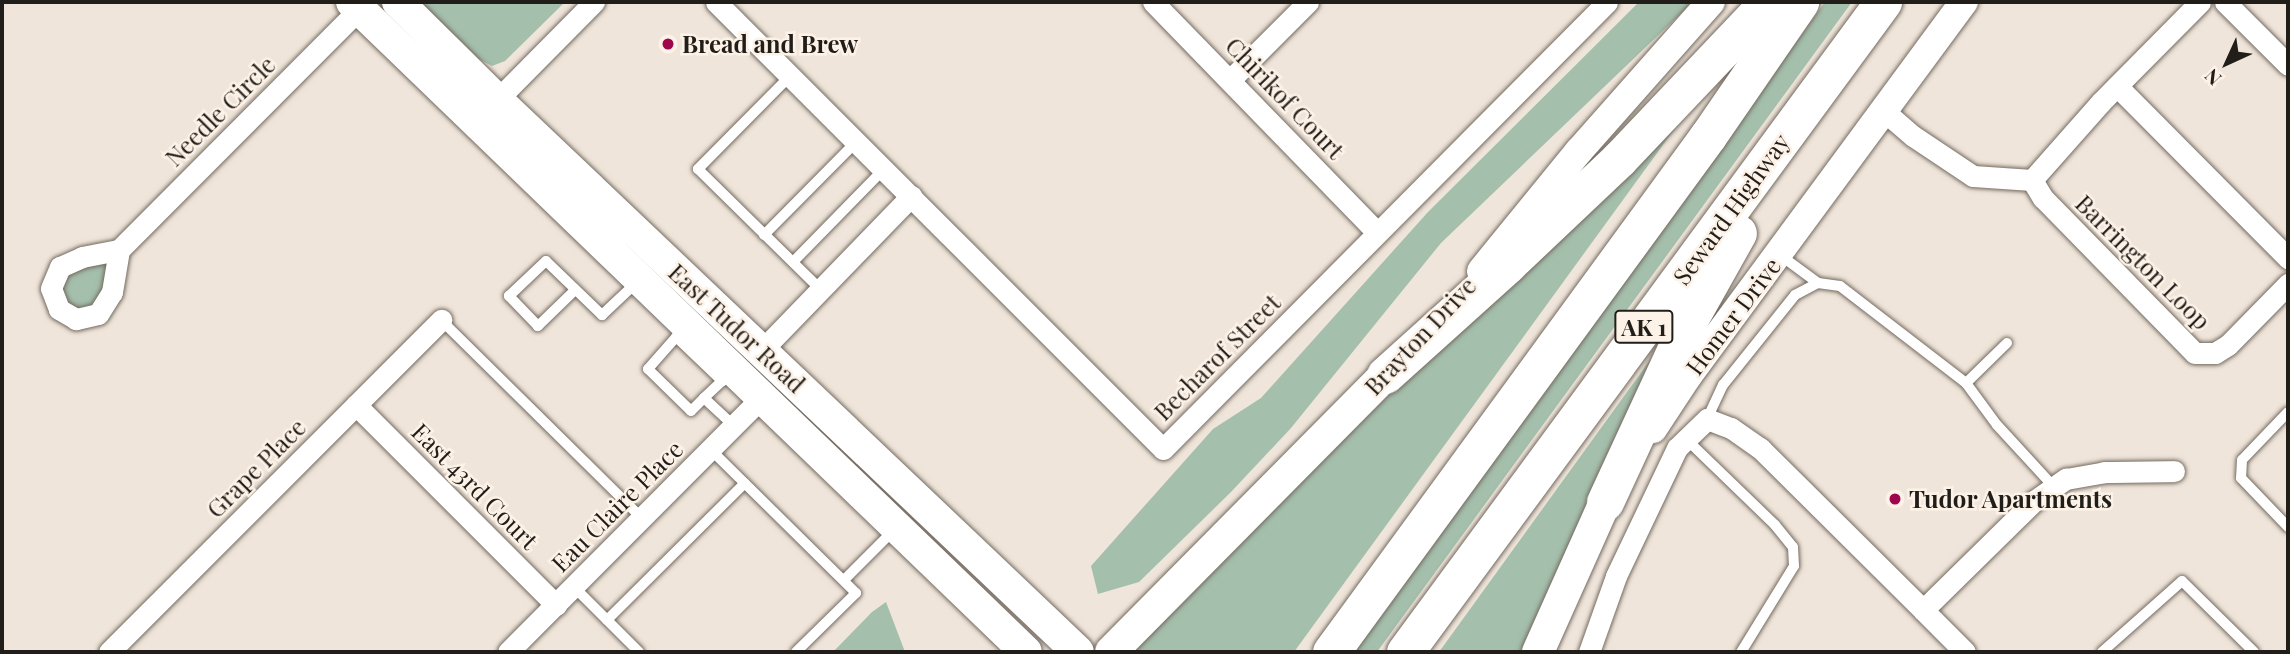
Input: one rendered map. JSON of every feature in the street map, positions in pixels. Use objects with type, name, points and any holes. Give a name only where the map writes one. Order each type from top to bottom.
[{"type":"highway","points":[[1385,374],[1507,265],[1619,159],[1768,2]]},
{"type":"highway","name":"AK 1","points":[[1331,652],[1676,180],[1800,2]]},
{"type":"highway","name":"Seward Highway","points":[[1405,652],[1884,2]]},
{"type":"highway","points":[[1605,502],[1688,322],[1816,94]]},
{"type":"main road","name":"East Tudor Road","points":[[398,2],[497,100],[1078,652]]},
{"type":"main road","name":"Brayton Drive","points":[[1111,652],[1385,374],[1482,270],[1579,151],[1711,2]]},
{"type":"main road","name":"Homer Drive","points":[[1538,652],[1605,502],[1688,376],[1780,255],[1964,2]]},
{"type":"main road","name":"East Tudor Road","points":[[356,5],[639,280],[681,330],[762,397],[1026,652]]},
{"type":"street","points":[[474,122],[594,2]]},
{"type":"street","name":"Becharof Street","points":[[716,2],[1163,449],[1607,2]]},
{"type":"street","name":"Chirikof Court","points":[[1153,2],[1231,79],[1377,232]]},
{"type":"street","points":[[1231,79],[1308,2]]},
{"type":"street","points":[[1884,111],[1913,136],[1973,176],[2032,180],[2117,86],[2200,2]]},
{"type":"street","points":[[2225,2],[2288,65]]},
{"type":"street","name":"Needle Circle","points":[[119,250],[356,5]]},
{"type":"street","points":[[2117,86],[2288,258]]},
{"type":"street","name":"Barrington Loop","points":[[2032,180],[2043,198],[2195,353],[2214,353],[2228,345],[2288,284]]},
{"type":"street","points":[[761,351],[911,196]]},
{"type":"street","name":"Grape Place","points":[[109,652],[441,320]]},
{"type":"street","name":"Eau Claire Place","points":[[509,652],[762,397]]},
{"type":"street","name":"East 43rd Court","points":[[356,405],[556,605]]},
{"type":"street","points":[[1589,652],[1616,576],[1676,448],[1707,419],[1731,428],[1760,448],[1965,652]]},
{"type":"street","points":[[1923,610],[2034,501],[2066,479],[2104,472],[2174,471]]},
{"type":"lane","points":[[790,76],[698,169],[820,289]]},
{"type":"lane","points":[[764,235],[856,142]]},
{"type":"lane","points":[[793,262],[884,169]]},
{"type":"lane","points":[[1780,255],[1818,283],[1840,286],[1966,383],[1997,425],[2054,487]]},
{"type":"lane","points":[[575,290],[538,326],[509,296],[546,261],[602,315],[639,280]]},
{"type":"lane","points":[[1707,419],[1723,385],[1795,295],[1818,283]]},
{"type":"lane","points":[[441,320],[642,518]]},
{"type":"lane","points":[[681,330],[722,381],[704,398],[691,411],[648,369],[681,330]]},
{"type":"lane","points":[[1966,383],[2007,343]]},
{"type":"lane","points":[[704,398],[734,426]]},
{"type":"lane","points":[[2288,412],[2242,460],[2241,478],[2288,527]]},
{"type":"lane","points":[[1685,438],[1775,525],[1793,547],[1794,566],[1741,652]]},
{"type":"lane","points":[[710,449],[856,593],[796,652]]},
{"type":"lane","points":[[607,620],[745,483]]},
{"type":"lane","points":[[844,580],[897,527]]},
{"type":"lane","points":[[2102,652],[2182,581],[2253,652]]},
{"type":"lane","points":[[574,587],[639,652]]},
{"type":"green space","points":[[420,2],[565,2],[505,61],[492,66],[479,59]]},
{"type":"green space","points":[[1639,2],[1693,2],[1441,243],[1291,428],[1231,492],[1139,582],[1098,594],[1091,566],[1213,429],[1261,398],[1428,212]]},
{"type":"green space","points":[[1825,2],[1852,2],[1377,652],[1353,652]]},
{"type":"green space","points":[[1686,100],[1692,105],[1294,652],[1130,652]]},
{"type":"green space","points":[[107,262],[102,292],[90,307],[78,309],[68,304],[61,292],[64,277],[79,267]]},
{"type":"green space","points":[[1674,327],[1524,652],[1439,652]]},
{"type":"green space","points":[[886,602],[905,652],[833,652],[872,612]]},
{"type":"place","name":"Bread and Brew","points":[[668,44]]},
{"type":"place","name":"Tudor Apartments","points":[[1895,499]]}]
